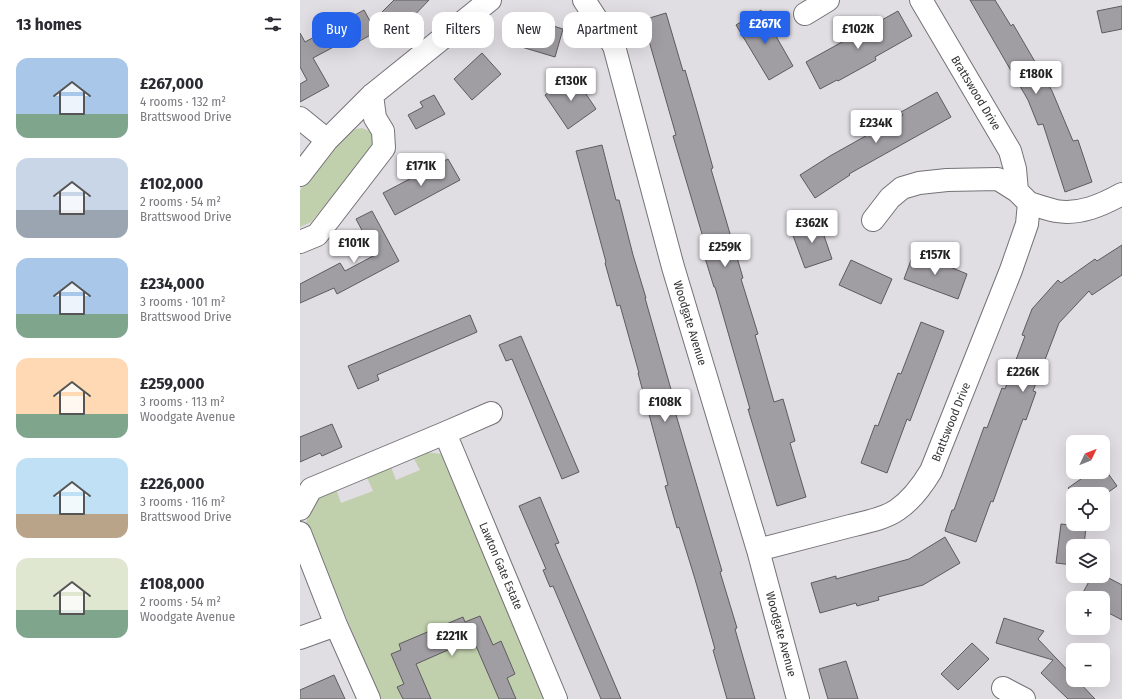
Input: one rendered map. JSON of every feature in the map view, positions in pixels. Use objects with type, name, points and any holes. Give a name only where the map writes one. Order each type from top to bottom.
[{"type":"street","points":[[300,175],[327,140],[372,95],[490,0]]},
{"type":"street","name":"Woodgate Avenue","points":[[584,0],[614,46],[673,267],[758,550],[798,699]]},
{"type":"street","points":[[805,14],[828,0]]},
{"type":"street","name":"Brattswood Drive","points":[[758,550],[875,519],[896,511],[909,501],[921,488],[931,471],[1011,270],[1027,224],[1023,197],[1010,151],[921,0]]},
{"type":"street","points":[[300,242],[317,235],[384,148],[383,131],[375,118],[372,95]]},
{"type":"street","points":[[300,118],[327,140]]},
{"type":"street","points":[[873,220],[890,198],[902,188],[919,182],[998,179],[1023,197],[1058,211],[1078,211],[1100,206],[1122,194]]},
{"type":"street","points":[[300,509],[311,489],[491,413]]},
{"type":"street","name":"Lawton Gate Estate","points":[[445,433],[556,699]]},
{"type":"street","points":[[300,532],[336,625],[369,699]]},
{"type":"street","points":[[300,638],[336,625]]},
{"type":"street","points":[[1003,688],[1024,699]]},
{"type":"green space","points":[[362,128],[369,131],[373,138],[371,150],[311,222],[300,227],[300,190],[343,137],[351,130]]},
{"type":"green space","points":[[426,452],[441,454],[452,466],[550,699],[381,699],[306,524],[310,506],[318,495],[335,486],[341,503],[373,491],[365,473],[390,464],[396,480],[420,470],[412,455]]},
{"type":"building","points":[[394,0],[429,0],[417,12],[382,12]]},
{"type":"building","points":[[970,0],[995,0],[1011,26],[1013,24],[1052,91],[1073,141],[1078,140],[1092,182],[1065,192],[1043,124],[1038,125],[1028,100]]},
{"type":"building","points":[[1122,6],[1122,29],[1102,33],[1097,11]]},
{"type":"building","points":[[364,10],[369,19],[369,36],[361,40],[360,12]]},
{"type":"building","points":[[761,10],[793,66],[769,80],[736,25]]},
{"type":"building","points":[[898,11],[912,36],[875,57],[876,60],[820,89],[806,62]]},
{"type":"building","points":[[666,13],[683,71],[685,70],[713,168],[711,169],[743,278],[741,279],[758,334],[755,335],[774,402],[783,399],[795,441],[790,443],[806,497],[777,506],[748,409],[750,409],[715,287],[701,245],[705,244],[673,136],[676,135],[651,48],[652,17]]},
{"type":"building","points":[[555,27],[563,29],[555,57],[525,48],[555,48]]},
{"type":"building","points":[[300,33],[305,42],[312,38],[312,48],[332,48],[313,58],[329,86],[300,102],[300,84],[307,80],[300,67]]},
{"type":"building","points":[[482,53],[501,74],[472,100],[454,79]]},
{"type":"building","points":[[574,76],[596,109],[568,129],[545,95]]},
{"type":"building","points":[[937,92],[951,117],[849,174],[850,175],[815,198],[800,175],[830,156],[903,115],[901,112]]},
{"type":"building","points":[[434,95],[445,114],[416,129],[408,115],[423,107],[420,102]]},
{"type":"building","points":[[602,145],[616,200],[619,200],[676,407],[674,408],[722,571],[720,572],[737,628],[735,629],[755,699],[727,699],[713,650],[715,649],[695,579],[679,527],[677,528],[665,486],[668,485],[639,373],[620,305],[617,306],[576,151]]},
{"type":"building","points":[[448,159],[460,180],[395,215],[383,193]]},
{"type":"building","points":[[372,211],[399,261],[337,294],[334,288],[300,303],[300,284],[340,263],[345,271],[375,255],[356,219]]},
{"type":"building","points":[[819,221],[832,259],[805,268],[791,230]]},
{"type":"building","points":[[1122,245],[1122,275],[1092,295],[1089,291],[1059,323],[1033,391],[1036,392],[1026,420],[1023,419],[993,502],[991,501],[976,542],[945,531],[984,427],[987,428],[1002,388],[1005,389],[1025,336],[1022,335],[1032,309],[1058,280],[1061,283],[1095,259],[1097,261]]},
{"type":"building","points":[[914,252],[967,274],[958,299],[904,279]]},
{"type":"building","points":[[851,260],[892,279],[881,304],[839,285]]},
{"type":"building","points":[[470,315],[477,332],[377,375],[379,380],[358,389],[348,366]]},
{"type":"building","points":[[921,322],[944,331],[910,421],[907,419],[887,473],[861,463],[875,425],[878,426],[898,373],[901,374]]},
{"type":"building","points":[[521,336],[579,472],[562,479],[512,359],[506,361],[499,345]]},
{"type":"building","points":[[332,424],[342,447],[322,456],[320,453],[300,462],[300,437]]},
{"type":"building","points":[[1110,476],[1117,486],[1110,491],[1110,487],[1069,487],[1081,479],[1110,479]]},
{"type":"building","points":[[540,497],[559,543],[555,544],[621,699],[601,699],[553,586],[550,587],[543,570],[546,569],[519,506]]},
{"type":"building","points":[[1061,524],[1066,525],[1066,531],[1086,531],[1085,539],[1066,539],[1066,564],[1056,563]]},
{"type":"building","points":[[945,537],[960,563],[923,585],[878,597],[879,600],[857,606],[856,603],[820,613],[811,583],[836,576],[836,579],[909,559]]},
{"type":"building","points":[[1110,579],[1122,585],[1122,620],[1110,614],[1110,591],[1084,591],[1088,583],[1110,583]]},
{"type":"building","points":[[480,616],[493,645],[501,641],[515,674],[507,678],[516,699],[499,699],[473,639],[416,664],[431,699],[403,699],[397,687],[404,684],[391,654],[401,650],[399,644],[463,617],[465,622]]},
{"type":"building","points":[[1004,618],[1044,631],[1038,639],[1066,669],[1066,687],[1084,687],[1095,699],[1068,699],[1041,673],[1053,660],[996,643]]},
{"type":"building","points":[[972,643],[989,659],[958,690],[941,674]]},
{"type":"building","points":[[846,661],[858,699],[828,699],[819,669]]},
{"type":"building","points":[[334,675],[345,699],[300,699],[300,690]]}]
